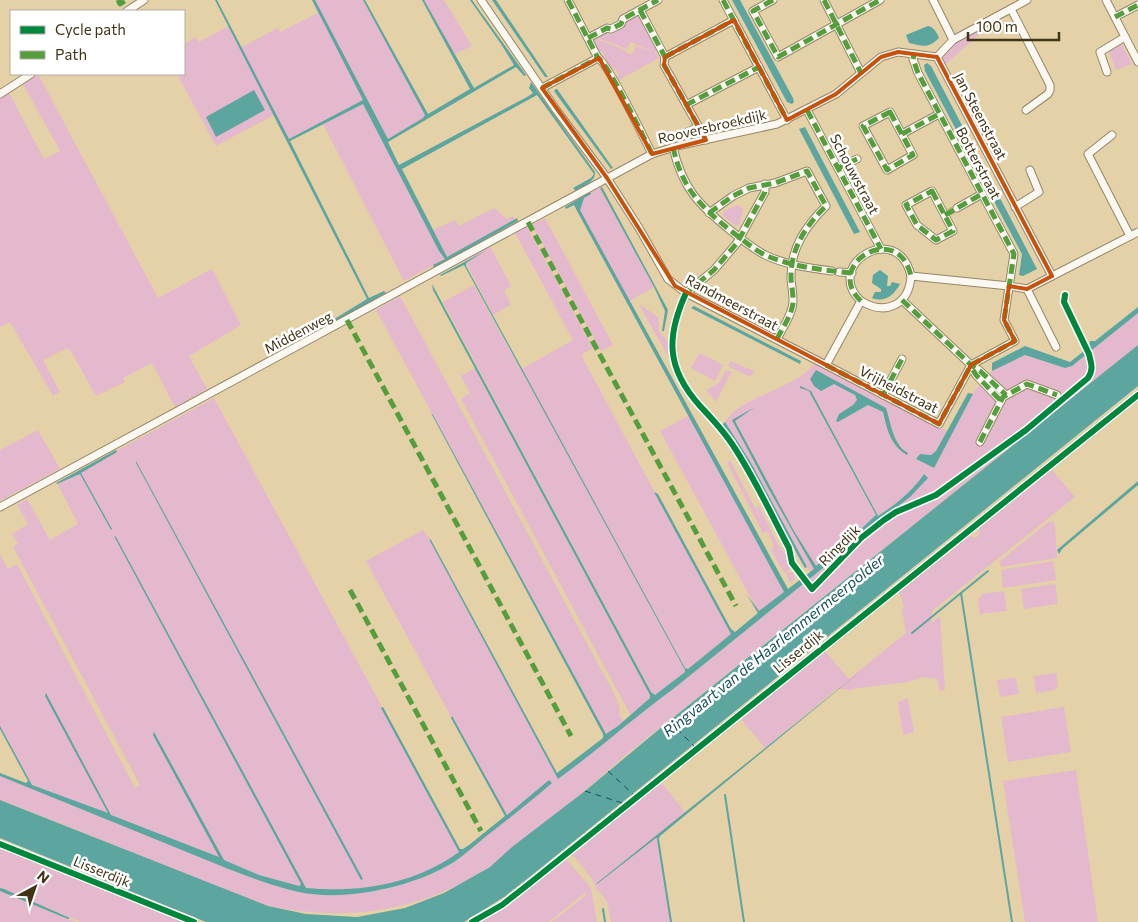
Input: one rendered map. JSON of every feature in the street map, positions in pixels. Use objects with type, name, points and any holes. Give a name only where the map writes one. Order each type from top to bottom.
[{"type":"street","points":[[129,10],[144,0]]},
{"type":"street","points":[[481,0],[607,178]]},
{"type":"street","points":[[568,0],[652,154]]},
{"type":"street","points":[[588,38],[607,28],[611,29],[621,24],[623,19],[640,10],[646,3],[658,0]]},
{"type":"street","points":[[723,0],[786,120]]},
{"type":"street","points":[[773,0],[753,10],[778,57],[880,0]]},
{"type":"street","points":[[824,0],[861,74]]},
{"type":"street","points":[[933,0],[953,40]]},
{"type":"street","points":[[936,57],[953,40],[1027,0]]},
{"type":"street","points":[[1106,0],[1138,62]]},
{"type":"street","points":[[1114,17],[1138,5]]},
{"type":"street","points":[[1011,8],[1050,85],[1048,94],[1026,110]]},
{"type":"street","points":[[640,10],[665,57],[664,65],[706,140]]},
{"type":"street","points":[[665,57],[734,20]]},
{"type":"street","points":[[1108,72],[1100,52],[1125,37]]},
{"type":"street","name":"Rooversbroekdijk","points":[[607,178],[652,154],[673,147],[765,128],[786,120],[836,94],[881,57],[898,52],[936,57]]},
{"type":"street","name":"Botterstraat","points":[[914,54],[913,59],[918,73],[1014,254],[1010,286]]},
{"type":"street","name":"Jan Steenstraat","points":[[936,57],[1015,207],[1055,275]]},
{"type":"street","points":[[542,88],[598,58]]},
{"type":"street","points":[[686,106],[759,67]]},
{"type":"street","points":[[0,94],[29,75]]},
{"type":"street","name":"Schouwstraat","points":[[807,110],[881,249]]},
{"type":"street","points":[[890,112],[902,134],[913,155],[887,170],[863,126],[890,112]]},
{"type":"street","points":[[902,134],[939,114]]},
{"type":"street","points":[[680,136],[698,127]]},
{"type":"street","points":[[1112,135],[1088,154],[1130,236]]},
{"type":"street","points":[[673,147],[681,174],[698,202],[740,238],[765,255],[792,264],[852,273]]},
{"type":"street","points":[[838,168],[857,159]]},
{"type":"street","points":[[1015,207],[1039,192],[1030,170]]},
{"type":"street","points":[[709,213],[736,194],[749,188],[775,182],[807,171],[826,206],[811,221],[802,234],[792,264],[792,309],[777,339]]},
{"type":"street","name":"Randmeerstraat","points":[[607,178],[639,228],[665,274],[675,286],[826,365]]},
{"type":"street","name":"Middenweg","points":[[0,508],[607,178]]},
{"type":"street","points":[[686,293],[714,270],[740,238],[765,192],[765,184]]},
{"type":"street","points":[[932,191],[947,214],[953,231],[936,240],[917,225],[906,205],[932,191]]},
{"type":"street","points":[[957,208],[982,194]]},
{"type":"street","points":[[911,276],[1027,289],[1138,232]]},
{"type":"street","points":[[874,249],[895,252],[904,260],[911,276],[910,286],[902,300],[894,306],[871,307],[862,301],[854,291],[851,279],[852,273],[858,259],[874,249]]},
{"type":"street","points":[[971,366],[1015,341],[1004,320],[1010,286]]},
{"type":"street","points":[[1027,289],[1056,347]]},
{"type":"street","points":[[902,300],[971,366],[980,371],[1006,395]]},
{"type":"street","points":[[826,365],[862,301]]},
{"type":"street","points":[[883,395],[902,359]]},
{"type":"street","name":"Vrijheidstraat","points":[[826,365],[939,424],[971,366]]},
{"type":"street","points":[[971,366],[976,375],[1001,401]]},
{"type":"street","points":[[980,442],[1006,395],[1027,384],[1057,395]]},
{"type":"street","name":"Lisserdijk","points":[[472,922],[502,905],[525,887],[1138,395]]},
{"type":"street","name":"Lisserdijk","points":[[0,844],[194,922]]},
{"type":"highlighted area","points":[[734,20],[787,120],[836,94],[881,57],[898,52],[937,57],[1052,276],[1027,289],[1009,286],[1004,320],[1015,341],[971,365],[939,424],[675,286],[607,178],[542,88],[599,58],[652,154],[706,140],[664,65],[665,57]]},
{"type":"shaded area","points":[[312,0],[363,0],[427,117],[386,140],[353,80],[363,100],[289,139],[274,115],[216,146],[178,75],[185,75],[185,44],[196,37],[199,42],[229,26],[240,48],[278,28],[280,32],[318,13]]},
{"type":"shaded area","points":[[422,0],[444,0],[472,46],[452,55]]},
{"type":"shaded area","points":[[641,13],[659,48],[656,51],[654,52],[630,42],[627,49],[598,38],[599,35]]},
{"type":"shaded area","points":[[990,23],[945,65],[942,56],[955,43]]},
{"type":"shaded area","points":[[594,38],[625,50],[625,52],[632,55],[636,46],[656,53],[659,58],[617,81],[616,77],[619,75],[615,68],[611,70],[603,53],[597,51],[593,43]]},
{"type":"shaded area","points":[[1121,43],[1132,64],[1116,70],[1108,49]]},
{"type":"shaded area","points":[[39,75],[158,298],[212,269],[241,325],[189,356],[207,389],[175,407],[152,363],[123,378],[125,382],[96,396],[69,348],[43,360],[60,392],[53,396],[10,322],[0,327],[0,98],[9,93],[44,159],[60,151],[23,84]]},
{"type":"shaded area","points":[[363,104],[445,259],[404,281],[323,124]]},
{"type":"shaded area","points":[[600,188],[654,287],[628,302],[574,202]]},
{"type":"shaded area","points":[[737,205],[743,208],[740,224],[736,226],[724,217],[723,214],[724,211]]},
{"type":"shaded area","points":[[494,208],[507,219],[513,216],[515,220],[447,257],[433,230],[455,220],[459,226]]},
{"type":"shaded area","points":[[545,218],[613,345],[601,351],[532,225]]},
{"type":"shaded area","points":[[527,227],[531,234],[593,348],[581,355],[731,634],[688,669],[685,668],[618,544],[685,670],[685,672],[655,695],[651,692],[443,302],[474,285],[543,410],[522,369],[573,340],[515,233]]},
{"type":"shaded area","points":[[488,246],[491,248],[511,286],[504,291],[511,305],[493,315],[466,263],[487,250],[464,262],[462,260]]},
{"type":"shaded area","points":[[400,296],[612,690],[619,706],[619,715],[625,723],[632,718],[461,399],[470,393],[461,376],[475,368],[650,698],[672,690],[849,547],[858,537],[910,497],[924,474],[909,492],[878,516],[811,392],[806,388],[800,388],[809,391],[876,516],[816,567],[794,531],[735,420],[737,419],[732,420],[814,569],[810,572],[750,461],[725,422],[744,405],[797,379],[815,362],[947,431],[932,455],[920,454],[916,459],[933,468],[972,394],[992,371],[1025,355],[1065,368],[1072,366],[1138,313],[1138,345],[627,754],[574,800],[490,867],[436,895],[382,910],[354,913],[297,911],[268,906],[223,890],[0,800],[0,774],[32,787],[0,727],[0,554],[8,569],[17,564],[135,788],[140,785],[13,547],[18,544],[12,534],[28,524],[17,505],[27,499],[50,540],[78,524],[57,483],[214,398],[461,852],[486,834],[505,816],[366,561],[423,530],[431,540],[558,776],[607,737],[376,310]],"holes":[[[834,384],[886,408],[896,439],[907,454],[901,451],[893,441],[883,412],[868,405],[838,422],[839,414],[857,400],[855,394]]]},
{"type":"shaded area","points":[[639,304],[658,317],[659,332],[667,340],[669,358]]},
{"type":"shaded area","points":[[700,353],[723,365],[715,381],[691,368]]},
{"type":"shaded area","points":[[730,361],[754,371],[750,377],[728,366]]},
{"type":"shaded area","points":[[726,371],[732,371],[716,402],[706,390],[718,384]]},
{"type":"shaded area","points":[[690,415],[784,592],[759,613],[660,431]]},
{"type":"shaded area","points":[[38,430],[60,469],[0,501],[0,450]]},
{"type":"shaded area","points":[[730,460],[761,519],[756,508],[759,506],[779,546],[787,556],[790,569],[785,574],[771,550],[774,546],[767,531],[763,533],[727,463]]},
{"type":"shaded area","points":[[1052,470],[1075,497],[932,611],[931,623],[940,616],[945,690],[940,691],[937,679],[923,677],[908,682],[852,689],[849,691],[837,689],[765,748],[740,718],[825,651],[849,679],[906,633],[902,609],[904,608],[899,591],[969,536],[976,538],[979,535],[980,527]]},
{"type":"shaded area","points":[[1053,521],[1055,525],[1057,558],[1001,567],[999,562],[1047,523]]},
{"type":"shaded area","points":[[1053,561],[1056,580],[1003,588],[1001,570]]},
{"type":"shaded area","points":[[793,572],[795,579],[790,583],[786,573]]},
{"type":"shaded area","points":[[1055,584],[1058,604],[1024,609],[1021,589]]},
{"type":"shaded area","points":[[1004,591],[1007,611],[980,614],[978,600],[982,594]]},
{"type":"shaded area","points":[[1056,673],[1058,686],[1055,690],[1036,693],[1034,676]]},
{"type":"shaded area","points":[[1016,678],[1019,694],[1000,697],[997,680]]},
{"type":"shaded area","points":[[908,698],[914,732],[903,735],[898,702]]},
{"type":"shaded area","points":[[1064,707],[1071,752],[1008,762],[1001,717]]},
{"type":"shaded area","points":[[1076,770],[1098,922],[1025,922],[1003,781]]},
{"type":"shaded area","points":[[661,782],[685,812],[657,836],[671,922],[611,922],[607,901],[574,856],[574,852]]},
{"type":"shaded area","points":[[0,846],[190,922],[80,922],[0,888]]},
{"type":"shaded area","points":[[566,859],[591,888],[597,922],[552,922],[587,894],[585,893],[549,922],[478,922]]},
{"type":"shaded area","points":[[0,891],[68,919],[76,922],[0,922]]},
{"type":"water","points":[[215,0],[217,0],[289,139],[363,100],[312,0],[315,0],[388,139],[425,115],[363,0],[365,0],[428,114],[470,89],[422,0],[424,0],[474,88],[514,65],[470,0],[472,0],[526,75],[524,76],[516,67],[388,142],[399,165],[527,97],[533,93],[529,88],[531,82],[595,172],[595,175],[588,183],[576,191],[573,188],[591,178],[594,174],[537,95],[402,169],[447,257],[517,218],[518,221],[434,268],[433,265],[445,259],[439,251],[363,104],[290,141],[369,298],[384,291],[386,293],[333,323],[331,321],[367,299]]},
{"type":"water","points":[[492,0],[496,0],[548,77],[545,77]]},
{"type":"water","points":[[732,0],[740,0],[793,98],[794,102],[792,104],[787,102]]},
{"type":"water","points":[[928,26],[934,29],[939,38],[932,44],[925,46],[909,43],[906,35]]},
{"type":"water","points":[[927,63],[931,66],[1037,269],[1023,276],[1019,275],[1022,254],[925,71],[924,65]]},
{"type":"water","points":[[556,89],[613,168],[611,169],[554,91]]},
{"type":"water","points":[[254,90],[265,110],[216,137],[206,117]]},
{"type":"water","points":[[805,127],[860,232],[854,234],[799,129]]},
{"type":"water","points":[[602,187],[668,310],[664,331],[662,331],[665,311],[600,188]]},
{"type":"water","points":[[590,192],[591,194],[584,198],[580,210],[788,589],[814,569],[732,420],[755,407],[735,421],[794,531],[816,566],[848,541],[876,515],[809,391],[800,388],[800,386],[811,391],[878,516],[903,497],[924,474],[928,478],[910,497],[858,537],[849,547],[558,779],[429,539],[557,773],[603,738],[603,734],[431,413],[606,734],[650,698],[650,695],[433,290],[432,284],[651,692],[655,695],[685,672],[685,670],[464,265],[440,275],[487,250],[466,263],[466,266],[685,668],[688,669],[731,634],[654,492],[658,494],[731,629],[735,632],[758,613],[747,595],[759,611],[784,592],[574,205],[566,209],[565,207]]},
{"type":"water","points":[[880,270],[888,276],[887,286],[890,286],[892,282],[900,284],[892,295],[885,299],[872,298],[875,292],[881,292],[881,289],[872,283],[873,275]]},
{"type":"water","points":[[694,306],[801,361],[800,364],[691,308]]},
{"type":"water","points":[[1138,307],[1138,313],[1072,366],[1065,368],[1025,355],[992,371],[992,363],[1025,346],[1070,362],[1089,347],[1090,341],[1095,341]]},
{"type":"water","name":"Ringvaart van de Haarlemmermeerpolder","points":[[1138,345],[1138,386],[532,875],[504,897],[464,922],[206,922],[0,838],[0,800],[268,906],[306,914],[357,917],[405,908],[444,893],[490,867],[512,847],[585,791],[669,721]]},
{"type":"water","points":[[816,370],[886,408],[896,439],[899,445],[908,453],[907,455],[893,441],[883,412],[868,405],[838,422],[836,421],[839,414],[857,400],[855,395],[834,384],[821,391],[814,386],[810,379]]},
{"type":"water","points":[[968,393],[973,394],[934,468],[916,459],[920,454],[931,455],[936,451]]},
{"type":"water","points":[[725,422],[750,461],[807,567],[805,568],[802,563],[735,440],[722,425]]},
{"type":"water","points":[[116,450],[117,452],[81,473],[111,530],[80,474],[56,483]]},
{"type":"water","points":[[136,461],[363,879],[361,880]]},
{"type":"water","points":[[1138,481],[1138,485],[1062,549],[1059,554],[1057,550]]},
{"type":"water","points":[[114,536],[306,888],[346,889],[386,884],[424,872],[459,852],[381,708],[383,707],[460,849],[469,845],[505,816],[451,718],[452,716],[507,815],[549,780],[552,783],[462,856],[438,871],[419,879],[379,890],[337,895],[317,895],[262,882],[0,776],[0,773],[26,783],[28,781],[0,726],[32,785],[108,813],[45,696],[46,693],[111,815],[219,857],[153,735],[154,732],[224,860],[259,875],[299,886],[301,884]]},
{"type":"water","points":[[866,667],[659,838],[656,838],[597,884],[597,883]]},
{"type":"water","points":[[0,888],[70,918],[68,919],[0,891]]},
{"type":"waterway","points":[[912,633],[988,571]]},
{"type":"waterway","points":[[961,593],[1012,922]]},
{"type":"waterway","points":[[725,795],[744,922]]},
{"type":"waterway","points":[[658,839],[671,922]]},
{"type":"waterway","points":[[603,909],[605,922]]},
{"type":"ferry route","points":[[669,721],[694,746]]},
{"type":"ferry route","points":[[608,771],[633,794]]},
{"type":"ferry route","points":[[585,791],[622,803]]},
{"type":"tunnel","points":[[949,212],[957,208]]},
{"type":"marked path","points":[[118,0],[120,4],[126,0]]},
{"type":"marked path","points":[[568,0],[598,58],[610,73],[652,154]]},
{"type":"marked path","points":[[588,38],[607,28],[611,29],[621,24],[623,19],[658,0]]},
{"type":"marked path","points":[[723,0],[787,120]]},
{"type":"marked path","points":[[773,0],[753,11],[778,57],[880,0]]},
{"type":"marked path","points":[[824,0],[861,73]]},
{"type":"marked path","points":[[1115,17],[1138,5]]},
{"type":"marked path","points":[[640,10],[665,57],[664,65],[706,140]]},
{"type":"marked path","points":[[665,57],[734,20]]},
{"type":"marked path","points":[[826,365],[939,424],[971,365],[1015,341],[1004,320],[1014,254],[918,73],[913,59],[914,54]]},
{"type":"marked path","points":[[542,88],[598,58]]},
{"type":"marked path","points":[[686,105],[759,67]]},
{"type":"marked path","points":[[807,110],[881,249]]},
{"type":"marked path","points":[[890,112],[913,155],[887,170],[863,126],[890,112]]},
{"type":"marked path","points":[[902,134],[939,114]]},
{"type":"marked path","points":[[680,136],[698,127]]},
{"type":"marked path","points":[[673,147],[681,174],[693,195],[720,222],[752,247],[765,255],[797,265],[852,273]]},
{"type":"marked path","points":[[838,168],[857,159]]},
{"type":"marked path","points":[[709,213],[733,196],[749,188],[775,183],[807,171],[826,206],[806,229],[797,247],[791,277],[793,304],[777,339]]},
{"type":"marked path","points":[[686,293],[714,270],[737,243],[765,192],[765,184]]},
{"type":"marked path","points":[[932,191],[953,231],[936,240],[917,225],[906,205],[932,191]]},
{"type":"marked path","points":[[945,215],[982,194]]},
{"type":"marked path","points":[[528,222],[736,606]]},
{"type":"marked path","points":[[861,301],[851,287],[851,274],[856,262],[866,254],[879,249],[892,251],[904,259],[911,276]]},
{"type":"marked path","points":[[902,300],[1006,395]]},
{"type":"marked path","points":[[347,320],[571,736]]},
{"type":"marked path","points":[[883,395],[902,359]]},
{"type":"marked path","points":[[973,370],[1001,401]]},
{"type":"marked path","points":[[980,442],[1003,397],[1027,384],[1057,395]]},
{"type":"marked path","points":[[350,590],[481,831]]},
{"type":"cycle path","name":"Ringdijk","points":[[686,293],[675,324],[673,338],[675,365],[689,392],[718,425],[742,459],[789,548],[792,563],[812,589],[861,538],[884,520],[896,512],[936,495],[1026,430],[1088,378],[1091,369],[1089,354],[1064,302],[1065,295]]},
{"type":"cycle path","points":[[472,922],[502,905],[525,887],[1138,395]]},
{"type":"cycle path","points":[[0,844],[194,922]]}]
